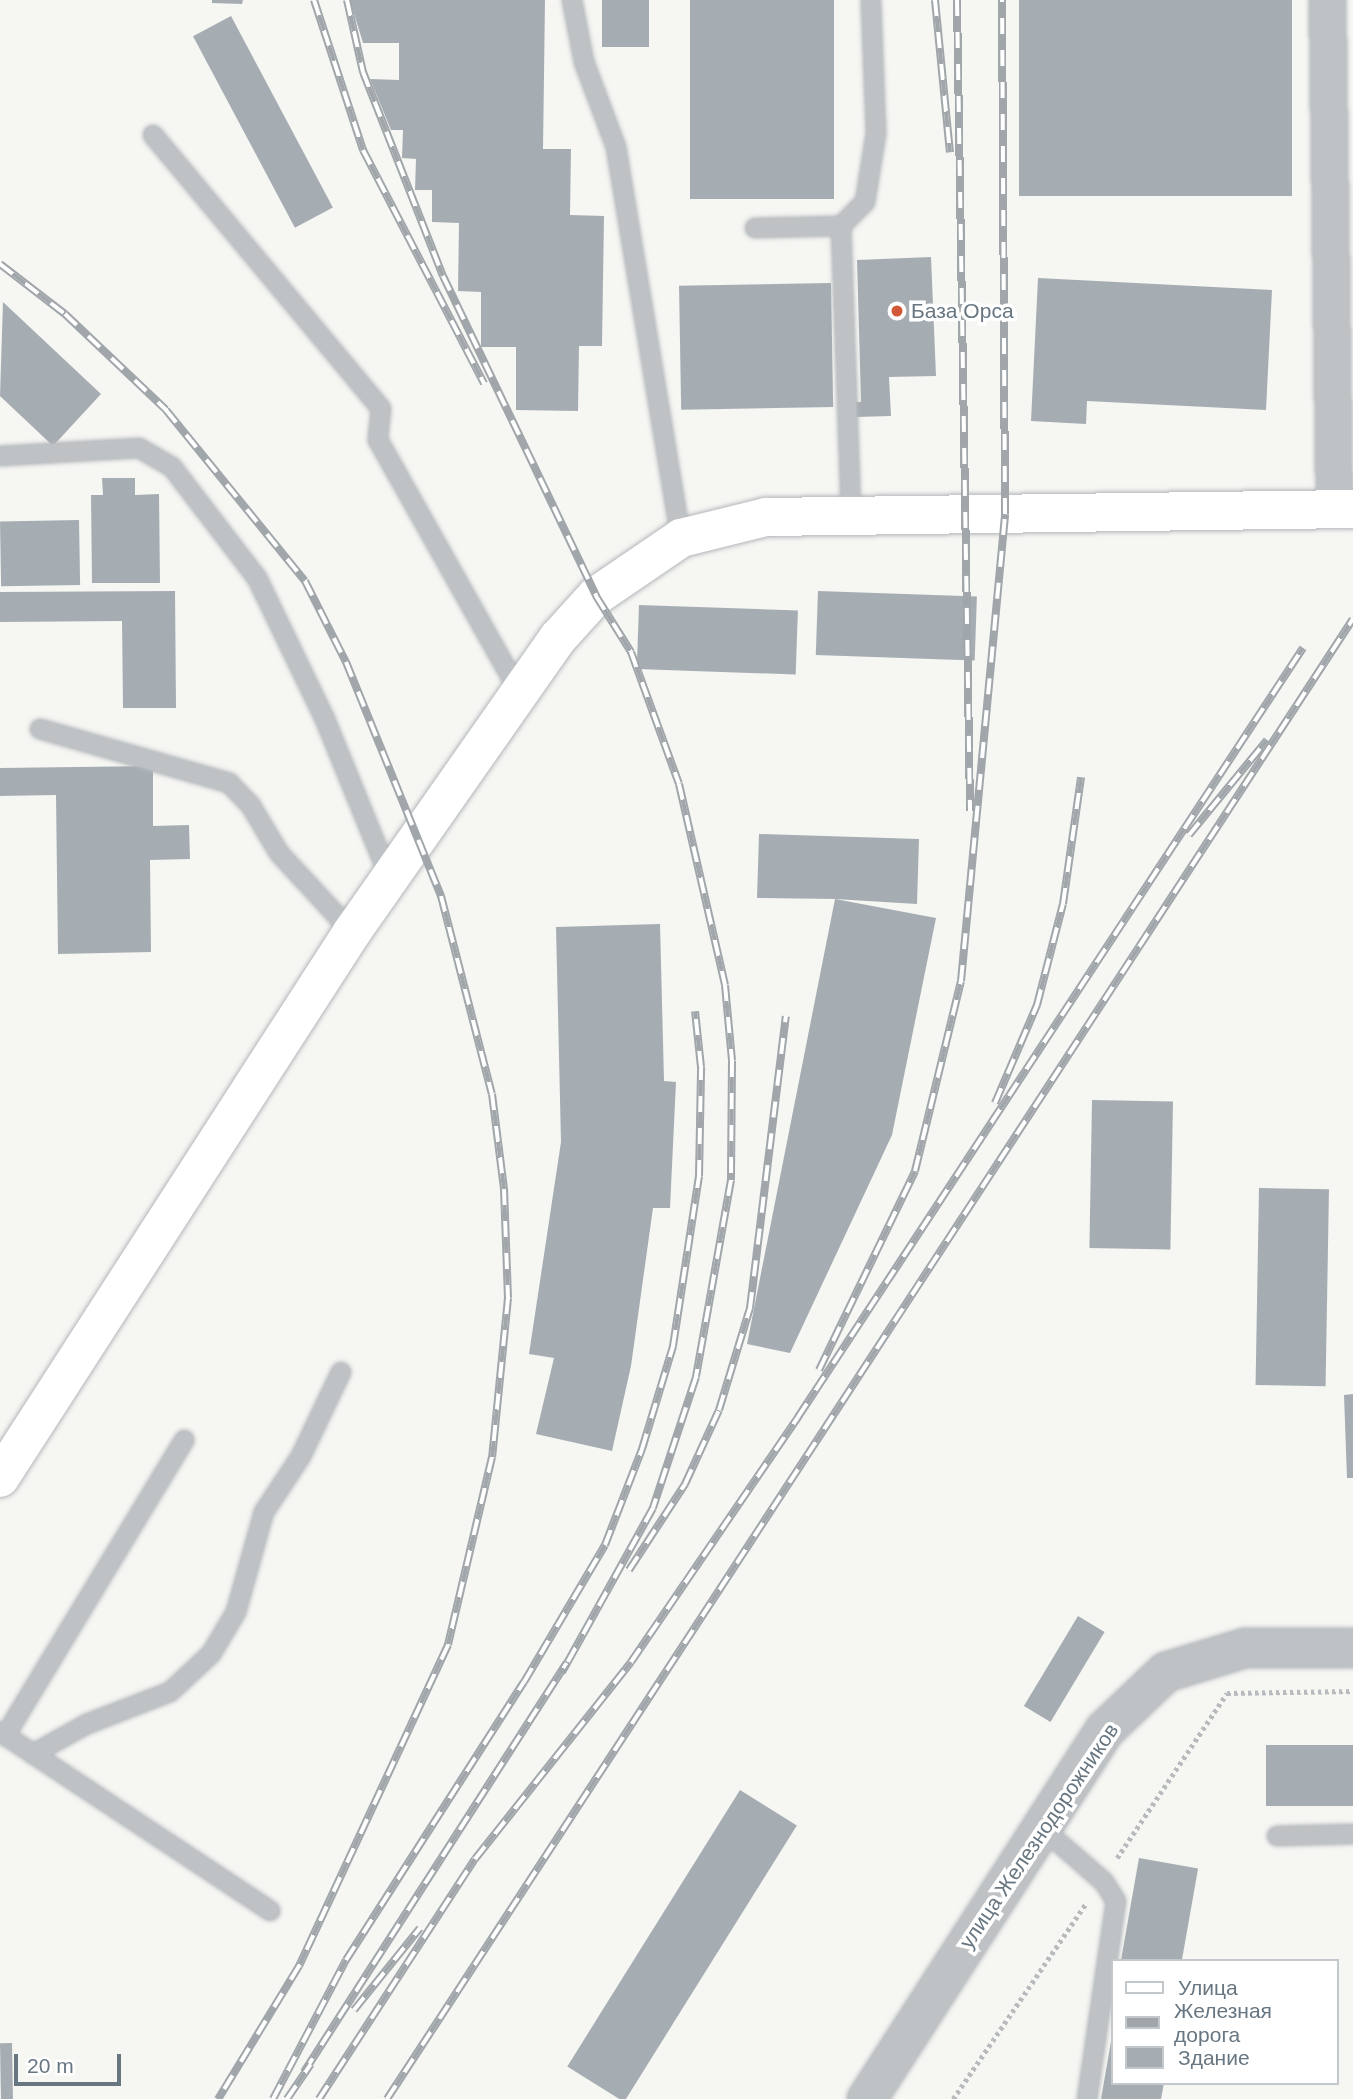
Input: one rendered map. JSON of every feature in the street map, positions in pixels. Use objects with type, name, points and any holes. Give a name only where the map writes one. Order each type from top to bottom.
[{"type":"main road","points":[[0,1478],[352,932],[558,638],[596,596],[681,538],[766,517],[1343,509]]},
{"type":"street","points":[[1327,0],[1343,509]]},
{"type":"street","name":"улица Железнодорожников","points":[[867,2099],[1105,1730],[1166,1672],[1245,1648],[1353,1648]]},
{"type":"lane","points":[[572,0],[584,62],[616,147],[681,538]]},
{"type":"lane","points":[[755,228],[841,226],[865,202],[873,172],[870,0]]},
{"type":"lane","points":[[153,135],[381,410],[379,440],[520,693]]},
{"type":"lane","points":[[841,226],[851,516]]},
{"type":"lane","points":[[0,456],[139,448],[172,467],[257,579],[324,717],[390,879]]},
{"type":"lane","points":[[40,729],[229,783],[251,806],[279,853],[352,932]]},
{"type":"lane","points":[[33,1754],[87,1724],[170,1692],[211,1654],[236,1612],[264,1512],[301,1456],[341,1372]]},
{"type":"lane","points":[[184,1440],[3,1734],[270,1911]]},
{"type":"lane","points":[[1042,1828],[1112,1891],[1116,1914],[1087,2099]]},
{"type":"lane","points":[[1277,1836],[1353,1833]]},
{"type":"path","points":[[953,2099],[1227,1693],[1353,1691]]},
{"type":"building","points":[[212,0],[243,0],[242,4],[212,3]]},
{"type":"building","points":[[350,0],[545,0],[543,149],[571,149],[570,215],[604,216],[602,346],[579,346],[578,411],[516,410],[516,347],[481,347],[481,292],[458,291],[459,223],[432,222],[432,190],[415,190],[416,159],[402,158],[403,130],[391,130],[370,79],[399,80],[399,43],[363,43]]},
{"type":"building","points":[[602,0],[649,0],[649,47],[602,47]]},
{"type":"building","points":[[690,0],[834,0],[834,199],[690,199]]},
{"type":"building","points":[[1019,0],[1292,0],[1292,196],[1019,196]]},
{"type":"building","points":[[231,16],[333,208],[295,228],[193,36]]},
{"type":"building","points":[[931,257],[936,376],[889,377],[891,416],[855,417],[854,402],[861,402],[857,260]]},
{"type":"building","points":[[1038,278],[1272,290],[1266,410],[1087,401],[1086,424],[1031,421]]},
{"type":"building","points":[[831,283],[833,407],[681,410],[679,286]]},
{"type":"building","points":[[3,302],[101,394],[53,446],[0,396]]},
{"type":"building","points":[[102,478],[135,478],[135,495],[159,494],[160,583],[92,583],[91,495],[103,495]]},
{"type":"building","points":[[79,520],[80,585],[1,586],[0,521]]},
{"type":"building","points":[[175,591],[176,708],[123,708],[122,621],[0,622],[0,592]]},
{"type":"building","points":[[818,591],[977,597],[975,661],[816,655]]},
{"type":"building","points":[[639,605],[798,611],[796,675],[637,669]]},
{"type":"building","points":[[153,766],[153,826],[189,825],[190,859],[150,860],[151,952],[58,954],[56,795],[0,796],[0,768]]},
{"type":"building","points":[[759,834],[919,839],[917,904],[757,898]]},
{"type":"building","points":[[835,899],[936,918],[892,1135],[790,1353],[747,1344]]},
{"type":"building","points":[[660,924],[664,1081],[676,1082],[670,1208],[653,1208],[631,1366],[612,1451],[536,1434],[554,1358],[529,1354],[561,1142],[556,927]]},
{"type":"building","points":[[1092,1100],[1173,1101],[1170,1249],[1089,1248]]},
{"type":"building","points":[[1259,1188],[1329,1189],[1326,1386],[1256,1385]]},
{"type":"building","points":[[1353,1394],[1353,1478],[1347,1478],[1344,1395]]},
{"type":"building","points":[[1078,1616],[1105,1632],[1050,1722],[1024,1706]]},
{"type":"building","points":[[1266,1745],[1353,1745],[1353,1806],[1266,1806]]},
{"type":"building","points":[[740,1790],[797,1826],[626,2099],[619,2099],[567,2066]]},
{"type":"building","points":[[1139,1858],[1198,1868],[1182,1959],[1121,1959]]},
{"type":"building","points":[[1112,2036],[1112,2085],[1164,2085],[1161,2099],[1101,2099]]},
{"type":"building","points":[[0,2043],[12,2043],[13,2099],[1,2099]]},
{"type":"railway","points":[[314,0],[363,150],[484,383]]},
{"type":"railway","points":[[347,0],[363,72],[443,276],[596,596],[631,652],[679,784],[725,985],[732,1061],[731,1180],[696,1377],[653,1508],[562,1672]]},
{"type":"railway","points":[[935,0],[950,152]]},
{"type":"railway","points":[[957,0],[970,811]]},
{"type":"railway","points":[[819,1370],[915,1171],[961,981],[1005,514],[1002,0]]},
{"type":"railway","points":[[0,264],[65,314],[166,410],[305,581],[346,662],[441,896],[492,1094],[504,1189],[508,1298],[492,1457],[448,1645],[299,1966],[218,2099]]},
{"type":"railway","points":[[387,2099],[1353,619]]},
{"type":"railway","points":[[319,2099],[475,1859],[631,1662],[798,1417],[1303,648]]},
{"type":"railway","points":[[1189,835],[1267,740]]},
{"type":"railway","points":[[995,1103],[1037,1005],[1063,904],[1081,777]]},
{"type":"railway","points":[[273,2099],[346,1960],[524,1682],[605,1545],[642,1449],[673,1346],[699,1176],[701,1067],[695,1011]]},
{"type":"railway","points":[[629,1570],[685,1484],[719,1410],[750,1308],[786,1016]]},
{"type":"railway","points":[[304,2072],[567,1663]]},
{"type":"railway","points":[[354,2010],[420,1928]]},
{"type":"railway","points":[[287,2099],[311,2064]]},
{"type":"place","name":"База Орса","points":[[897,311]]}]
